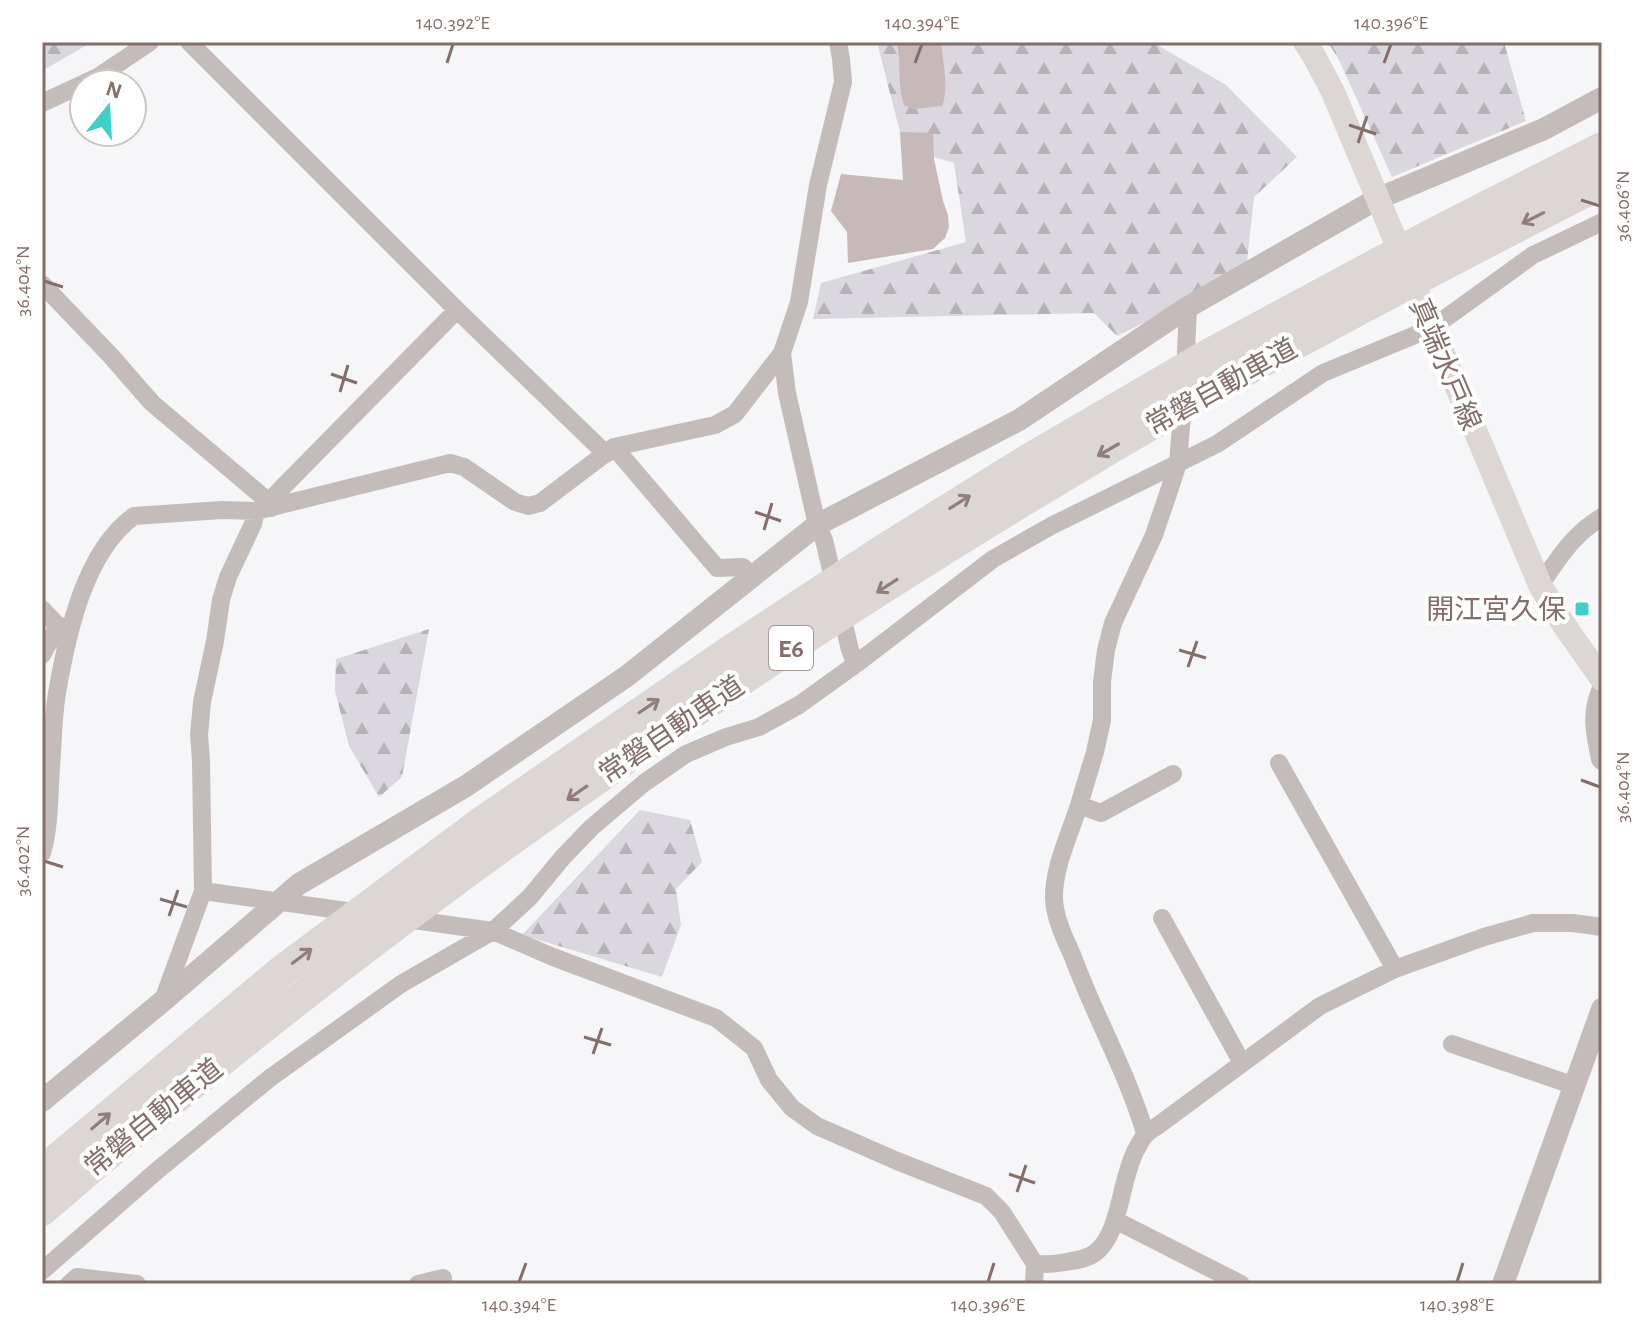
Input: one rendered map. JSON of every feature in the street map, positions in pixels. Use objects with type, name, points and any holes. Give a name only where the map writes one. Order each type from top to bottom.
[{"type":"highway","name":"常磐自動車道","points":[[42,1172],[282,971],[478,825],[882,551],[1023,463],[1195,363],[1433,234],[1602,148]]},
{"type":"highway","name":"常磐自動車道","points":[[42,1210],[123,1140],[308,992],[495,851],[752,674],[1029,496],[1207,391],[1442,264],[1602,183]]},
{"type":"main road","name":"真端水戸線","points":[[1305,42],[1333,92],[1540,585],[1602,679]]},
{"type":"street","points":[[42,103],[98,77],[150,42]]},
{"type":"street","points":[[189,42],[457,310],[610,451],[717,568],[743,567],[752,576]]},
{"type":"street","points":[[42,655],[65,626],[93,565],[123,524],[134,516],[264,510],[450,463],[464,467],[515,502],[528,506],[540,503],[610,451],[715,425],[735,414],[782,353],[799,302],[818,185],[843,82],[838,42]]},
{"type":"street","points":[[42,1101],[287,902],[299,884],[466,786],[614,684],[752,576],[820,533],[1019,420],[1377,199],[1544,129],[1602,98]]},
{"type":"street","points":[[42,1271],[270,1078],[401,984],[493,931],[530,897],[592,827],[644,783],[686,754],[759,727],[799,705],[853,657],[993,559],[1051,526],[1217,444],[1323,373],[1432,328],[1533,255],[1602,222]]},
{"type":"street","points":[[42,284],[152,403],[262,496],[264,510]]},
{"type":"street","points":[[163,1001],[203,891],[199,735],[202,702],[228,577],[253,524],[275,495],[457,310]]},
{"type":"street","points":[[1145,1133],[1118,1061],[1079,975],[1056,915],[1054,897],[1058,869],[1102,720],[1106,650],[1113,623],[1154,535],[1178,463],[1188,314]]},
{"type":"street","points":[[782,353],[787,393],[853,657]]},
{"type":"street","points":[[1540,585],[1567,545],[1602,517]]},
{"type":"street","points":[[42,609],[65,626]]},
{"type":"street","points":[[42,853],[65,626]]},
{"type":"street","points":[[1602,691],[1595,708],[1602,759]]},
{"type":"street","points":[[1279,763],[1395,969]]},
{"type":"street","points":[[1079,805],[1101,813],[1173,774]]},
{"type":"street","points":[[203,891],[493,931],[553,957],[716,1018],[754,1048],[769,1080],[792,1108],[817,1126],[986,1196],[1002,1212],[1035,1264],[1034,1284]]},
{"type":"street","points":[[1162,918],[1242,1063]]},
{"type":"street","points":[[1035,1264],[1083,1259],[1097,1252],[1109,1237],[1129,1163],[1145,1133],[1320,1006],[1395,969],[1533,923],[1602,927]]},
{"type":"street","points":[[1503,1284],[1602,1009]]},
{"type":"street","points":[[1452,1044],[1575,1086]]},
{"type":"street","points":[[1115,1220],[1241,1284]]},
{"type":"street","points":[[69,1284],[77,1277],[137,1284]]},
{"type":"street","points":[[418,1284],[443,1278]]},
{"type":"green space","points":[[42,42],[92,42],[42,71]]},
{"type":"green space","points":[[877,42],[1152,42],[1226,85],[1297,157],[1254,197],[1247,262],[1180,305],[1117,336],[1094,313],[813,319],[821,283],[966,242],[954,163],[904,148]]},
{"type":"green space","points":[[1328,42],[1504,42],[1526,121],[1392,177]]},
{"type":"green space","points":[[429,629],[402,777],[379,797],[349,746],[335,691],[336,659]]},
{"type":"green space","points":[[640,810],[690,820],[702,862],[676,889],[681,925],[662,977],[522,935]]},
{"type":"shaded area","points":[[897,42],[941,42],[945,83],[942,106],[913,109],[904,105]]},
{"type":"shaded area","points":[[900,132],[933,133],[934,159],[948,215],[949,227],[945,238],[933,249],[848,263],[847,232],[831,211],[841,174],[903,180]]},
{"type":"place","name":"開江宮久保","points":[[1582,609]]}]
